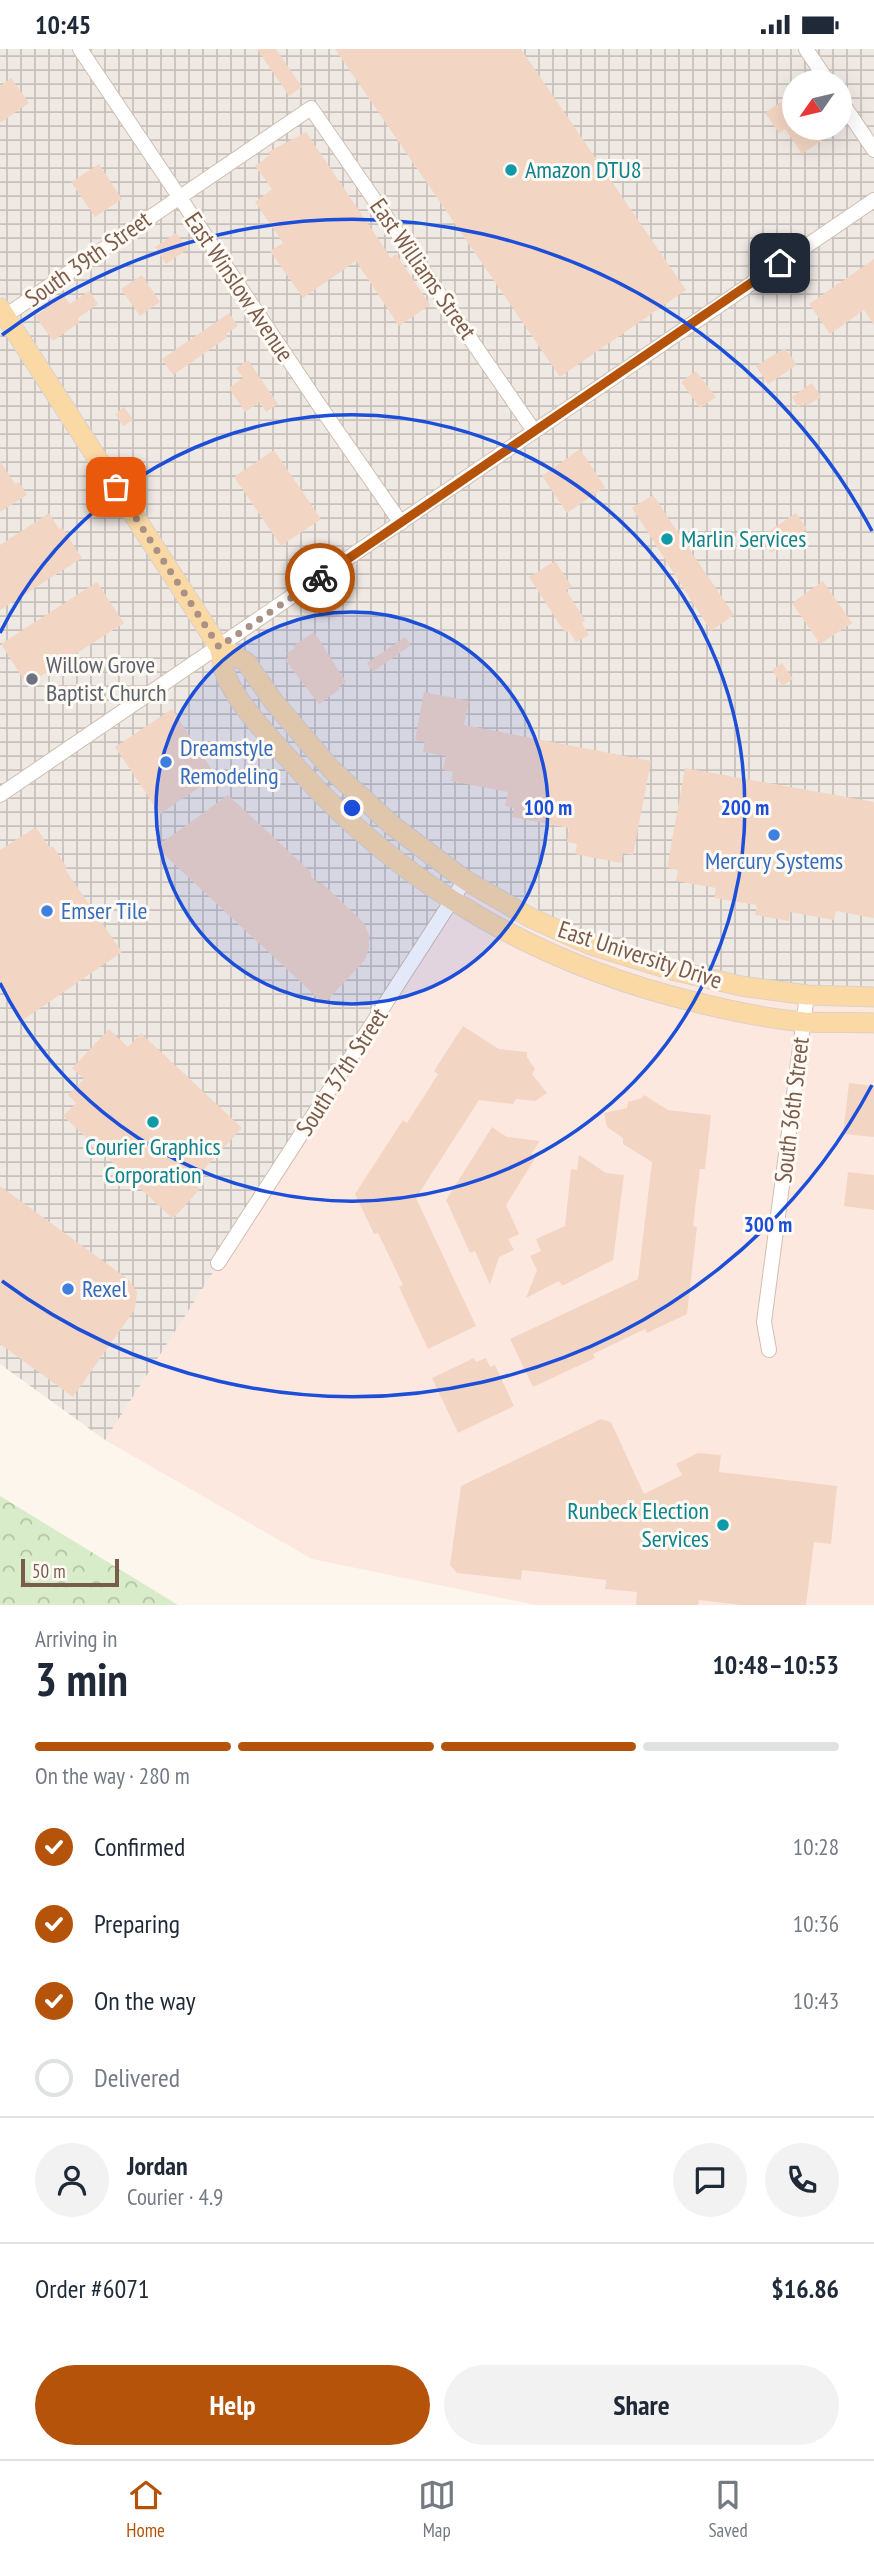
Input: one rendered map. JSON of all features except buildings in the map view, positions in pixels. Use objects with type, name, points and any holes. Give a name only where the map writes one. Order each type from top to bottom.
[{"type":"main road","name":"East University Drive","points":[[3,312],[219,647],[227,678],[251,715],[315,788],[377,847],[451,902],[516,937],[584,968],[646,989],[724,1009],[803,1021],[874,1023]]},
{"type":"main road","name":"East University Drive","points":[[219,647],[246,661],[274,702],[331,769],[393,826],[465,880],[531,918],[591,944],[672,970],[741,986],[807,995],[874,997]]},
{"type":"street","name":"East Winslow Avenue","points":[[80,49],[401,523]]},
{"type":"street","points":[[806,49],[820,70]]},
{"type":"street","name":"South 39th Street","points":[[3,312],[311,108]]},
{"type":"street","name":"East Williams Street","points":[[311,108],[534,431]]},
{"type":"street","points":[[852,118],[874,150]]},
{"type":"street","points":[[0,795],[874,200]]},
{"type":"street","name":"South 37th Street","points":[[218,1263],[465,880]]},
{"type":"street","name":"South 36th Street","points":[[769,1350],[764,1322],[807,995]]},
{"type":"shaded area","points":[[0,49],[874,49],[874,997],[672,970],[465,881],[105,1440],[0,1364]]},
{"type":"shaded area","points":[[465,880],[874,997],[874,1605],[536,1605],[312,1559],[105,1440]]},
{"type":"green space","points":[[0,1496],[178,1605],[0,1605]]},
{"type":"way so far","points":[[116,487],[219,647],[320,578]]},
{"type":"place","name":"Amazon DTU8","points":[[511,170]]},
{"type":"place","name":"Marlin Services","points":[[667,539]]},
{"type":"place","name":"Willow Grove Baptist Church","points":[[32,679]]},
{"type":"place","name":"Dreamstyle Remodeling","points":[[166,762]]},
{"type":"place","name":"Mercury Systems","points":[[774,835]]},
{"type":"place","name":"Emser Tile","points":[[47,911]]},
{"type":"place","name":"Courier Graphics Corporation","points":[[153,1122]]},
{"type":"place","name":"Rexel","points":[[68,1289]]},
{"type":"place","name":"Runbeck Election Services","points":[[723,1525]]},
{"type":"route","points":[[320,578],[780,263]]}]
